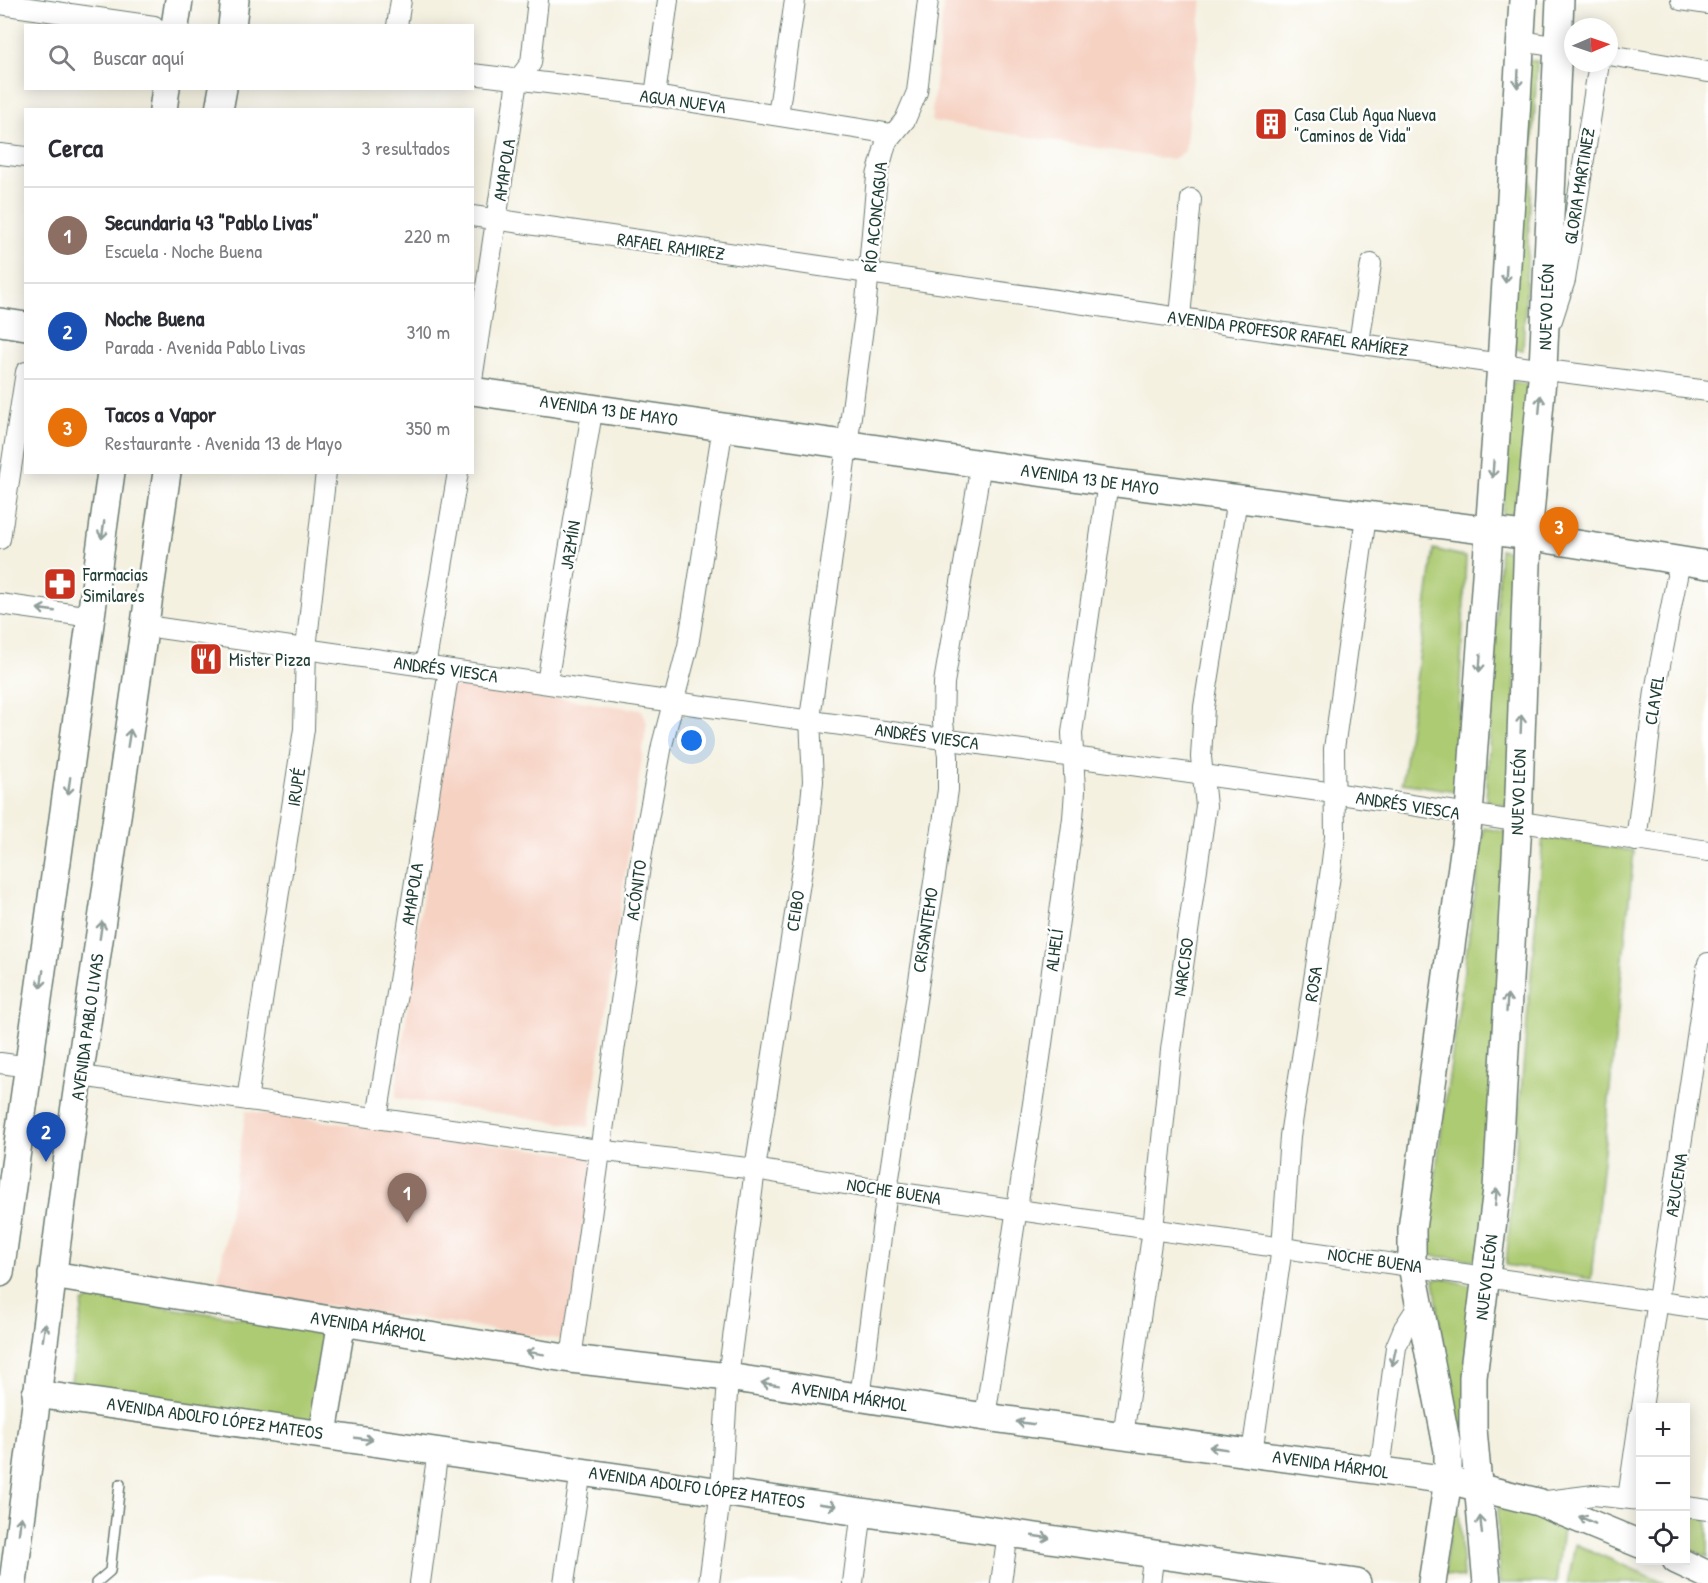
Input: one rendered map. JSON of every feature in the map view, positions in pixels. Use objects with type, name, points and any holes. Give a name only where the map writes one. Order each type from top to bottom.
[{"type":"street","points":[[175,24],[179,0]]},
{"type":"street","points":[[232,24],[235,0]]},
{"type":"street","points":[[397,24],[401,0]]},
{"type":"street","name":"AMAPOLA","points":[[474,367],[517,81],[531,63],[538,0]]},
{"type":"street","points":[[656,96],[668,0]]},
{"type":"street","points":[[778,115],[795,0]]},
{"type":"street","name":"RÍO ACONCAGUA","points":[[848,444],[869,275],[880,158],[892,134],[905,120],[916,92],[928,0]]},
{"type":"street","points":[[1432,1583],[1448,1480],[1446,1437],[1412,1266],[1414,1210],[1469,815],[1501,364],[1523,0]]},
{"type":"street","name":"NUEVO LEÓN","points":[[1560,0],[1564,38]]},
{"type":"street","points":[[1681,0],[1708,4]]},
{"type":"street","points":[[0,4],[78,7],[146,24]]},
{"type":"street","points":[[1520,41],[1564,47]]},
{"type":"street","points":[[1618,57],[1708,72]]},
{"type":"street","name":"NUEVO LEÓN","points":[[1486,1583],[1473,1429],[1473,1377],[1488,1276],[1497,1178],[1518,822],[1528,537],[1544,355],[1564,62]]},
{"type":"street","name":"GLORIA MARTINEZ","points":[[1544,355],[1564,280],[1598,72]]},
{"type":"street","name":"AGUA NUEVA","points":[[474,74],[656,96],[892,134]]},
{"type":"street","points":[[163,108],[166,90]]},
{"type":"street","points":[[219,108],[222,90]]},
{"type":"street","points":[[0,154],[24,157]]},
{"type":"street","points":[[1180,317],[1191,199]]},
{"type":"street","name":"RAFAEL RAMIREZ","points":[[474,216],[869,275]]},
{"type":"street","points":[[1359,343],[1371,264]]},
{"type":"street","name":"AVENIDA PROFESOR RAFAEL RAMÍREZ","points":[[869,275],[1501,364],[1544,355],[1708,391]]},
{"type":"street","points":[[0,322],[24,326]]},
{"type":"street","points":[[0,539],[24,385]]},
{"type":"street","name":"AVENIDA 13 DE MAYO","points":[[474,391],[593,406],[1108,482],[1489,531],[1708,565]]},
{"type":"street","name":"JAZMÍN","points":[[547,683],[593,406]]},
{"type":"street","name":"ACÓNITO","points":[[571,1359],[598,1150],[642,852],[662,745],[694,613],[723,426]]},
{"type":"street","name":"CEIBO","points":[[709,1583],[721,1490],[728,1377],[755,1169],[808,831],[813,781],[810,719],[848,444]]},
{"type":"street","name":"CRISANTEMO","points":[[860,1398],[886,1191],[948,790],[946,739],[943,723],[944,683],[981,464]]},
{"type":"street","points":[[0,1273],[111,474]]},
{"type":"street","name":"AVENIDA PABLO LIVAS","points":[[12,1583],[52,1275],[167,474]]},
{"type":"street","name":"IRUPÉ","points":[[247,1100],[302,749],[306,648],[326,474]]},
{"type":"street","points":[[425,667],[458,474]]},
{"type":"street","name":"ALHELÍ","points":[[985,1417],[1072,818],[1075,791],[1072,733],[1108,482]]},
{"type":"street","name":"NARCISO","points":[[1123,1436],[1153,1229],[1171,1050],[1206,806],[1201,736],[1204,707],[1237,498]]},
{"type":"street","name":"ROSA","points":[[1252,1453],[1282,1248],[1290,1136],[1335,837],[1334,750],[1366,516]]},
{"type":"street","name":"CLAVEL","points":[[1636,841],[1655,691],[1680,561]]},
{"type":"street","points":[[0,604],[92,617]]},
{"type":"street","name":"ANDRÉS VIESCA","points":[[146,626],[1334,793],[1708,851]]},
{"type":"street","name":"AMAPOLA","points":[[377,1118],[449,670]]},
{"type":"street","name":"AZUCENA","points":[[1643,1403],[1708,963]]},
{"type":"street","points":[[0,1063],[30,1067]]},
{"type":"street","name":"NOCHE BUENA","points":[[81,1076],[598,1150],[755,1169],[886,1191],[1708,1309]]},
{"type":"street","name":"AVENIDA MÁRMOL","points":[[52,1275],[571,1359],[728,1377],[985,1417],[1448,1480],[1477,1485],[1538,1502],[1636,1542]]},
{"type":"street","points":[[1380,1470],[1396,1347],[1404,1328],[1419,1305]]},
{"type":"street","points":[[323,1433],[342,1321]]},
{"type":"street","name":"AVENIDA ADOLFO LÓPEZ MATEOS","points":[[36,1394],[862,1510],[1154,1553],[1294,1578],[1357,1583]]},
{"type":"street","points":[[420,1583],[438,1450]]},
{"type":"street","points":[[1538,1502],[1576,1496],[1634,1499],[1638,1457]]},
{"type":"street","points":[[564,1583],[581,1471]]},
{"type":"street","points":[[1690,1508],[1708,1510]]},
{"type":"street","points":[[853,1583],[862,1510]]},
{"type":"street","points":[[1001,1583],[1008,1532]]},
{"type":"street","points":[[1150,1583],[1154,1553]]},
{"type":"street","points":[[1687,1565],[1708,1575]]},
{"type":"lane","points":[[96,1583],[110,1571],[120,1484]]},
{"type":"shaded area","points":[[944,0],[1202,0],[1185,151],[1172,160],[931,121]]},
{"type":"shaded area","points":[[462,684],[642,710],[647,723],[589,1127],[395,1098],[451,689]]},
{"type":"shaded area","points":[[246,1111],[594,1157],[570,1341],[217,1289]]},
{"type":"green space","points":[[1524,60],[1537,61],[1523,350],[1506,348]]},
{"type":"green space","points":[[1512,382],[1533,385],[1524,520],[1502,517]]},
{"type":"green space","points":[[1434,549],[1466,557],[1455,791],[1402,783]]},
{"type":"green space","points":[[1500,549],[1515,553],[1515,807],[1486,801]]},
{"type":"green space","points":[[1484,828],[1516,834],[1487,1261],[1432,1256],[1425,1248]]},
{"type":"green space","points":[[1543,837],[1634,851],[1591,1279],[1506,1265]]},
{"type":"green space","points":[[1442,1278],[1480,1288],[1469,1451],[1458,1451],[1434,1280]]},
{"type":"green space","points":[[93,1297],[330,1331],[315,1423],[78,1391],[71,1380],[83,1303]]},
{"type":"green space","points":[[1453,1503],[1459,1510],[1463,1578],[1444,1574]]},
{"type":"green space","points":[[1498,1505],[1564,1521],[1556,1583],[1499,1583]]},
{"type":"green space","points":[[1690,1515],[1708,1517],[1708,1557],[1690,1550]]},
{"type":"green space","points":[[1575,1544],[1665,1583],[1568,1583]]},
{"type":"place","name":"Casa Club Agua Nueva \"Caminos de Vida\"","points":[[1271,124]]},
{"type":"place","name":"Tacos a Vapor","points":[[1559,557]]},
{"type":"place","name":"Farmacias Similares","points":[[60,584]]},
{"type":"place","name":"Mister Pizza","points":[[206,659]]},
{"type":"place","name":"Noche Buena","points":[[46,1162]]},
{"type":"place","name":"Secundaria 43 \"Pablo Livas\"","points":[[407,1223]]}]
